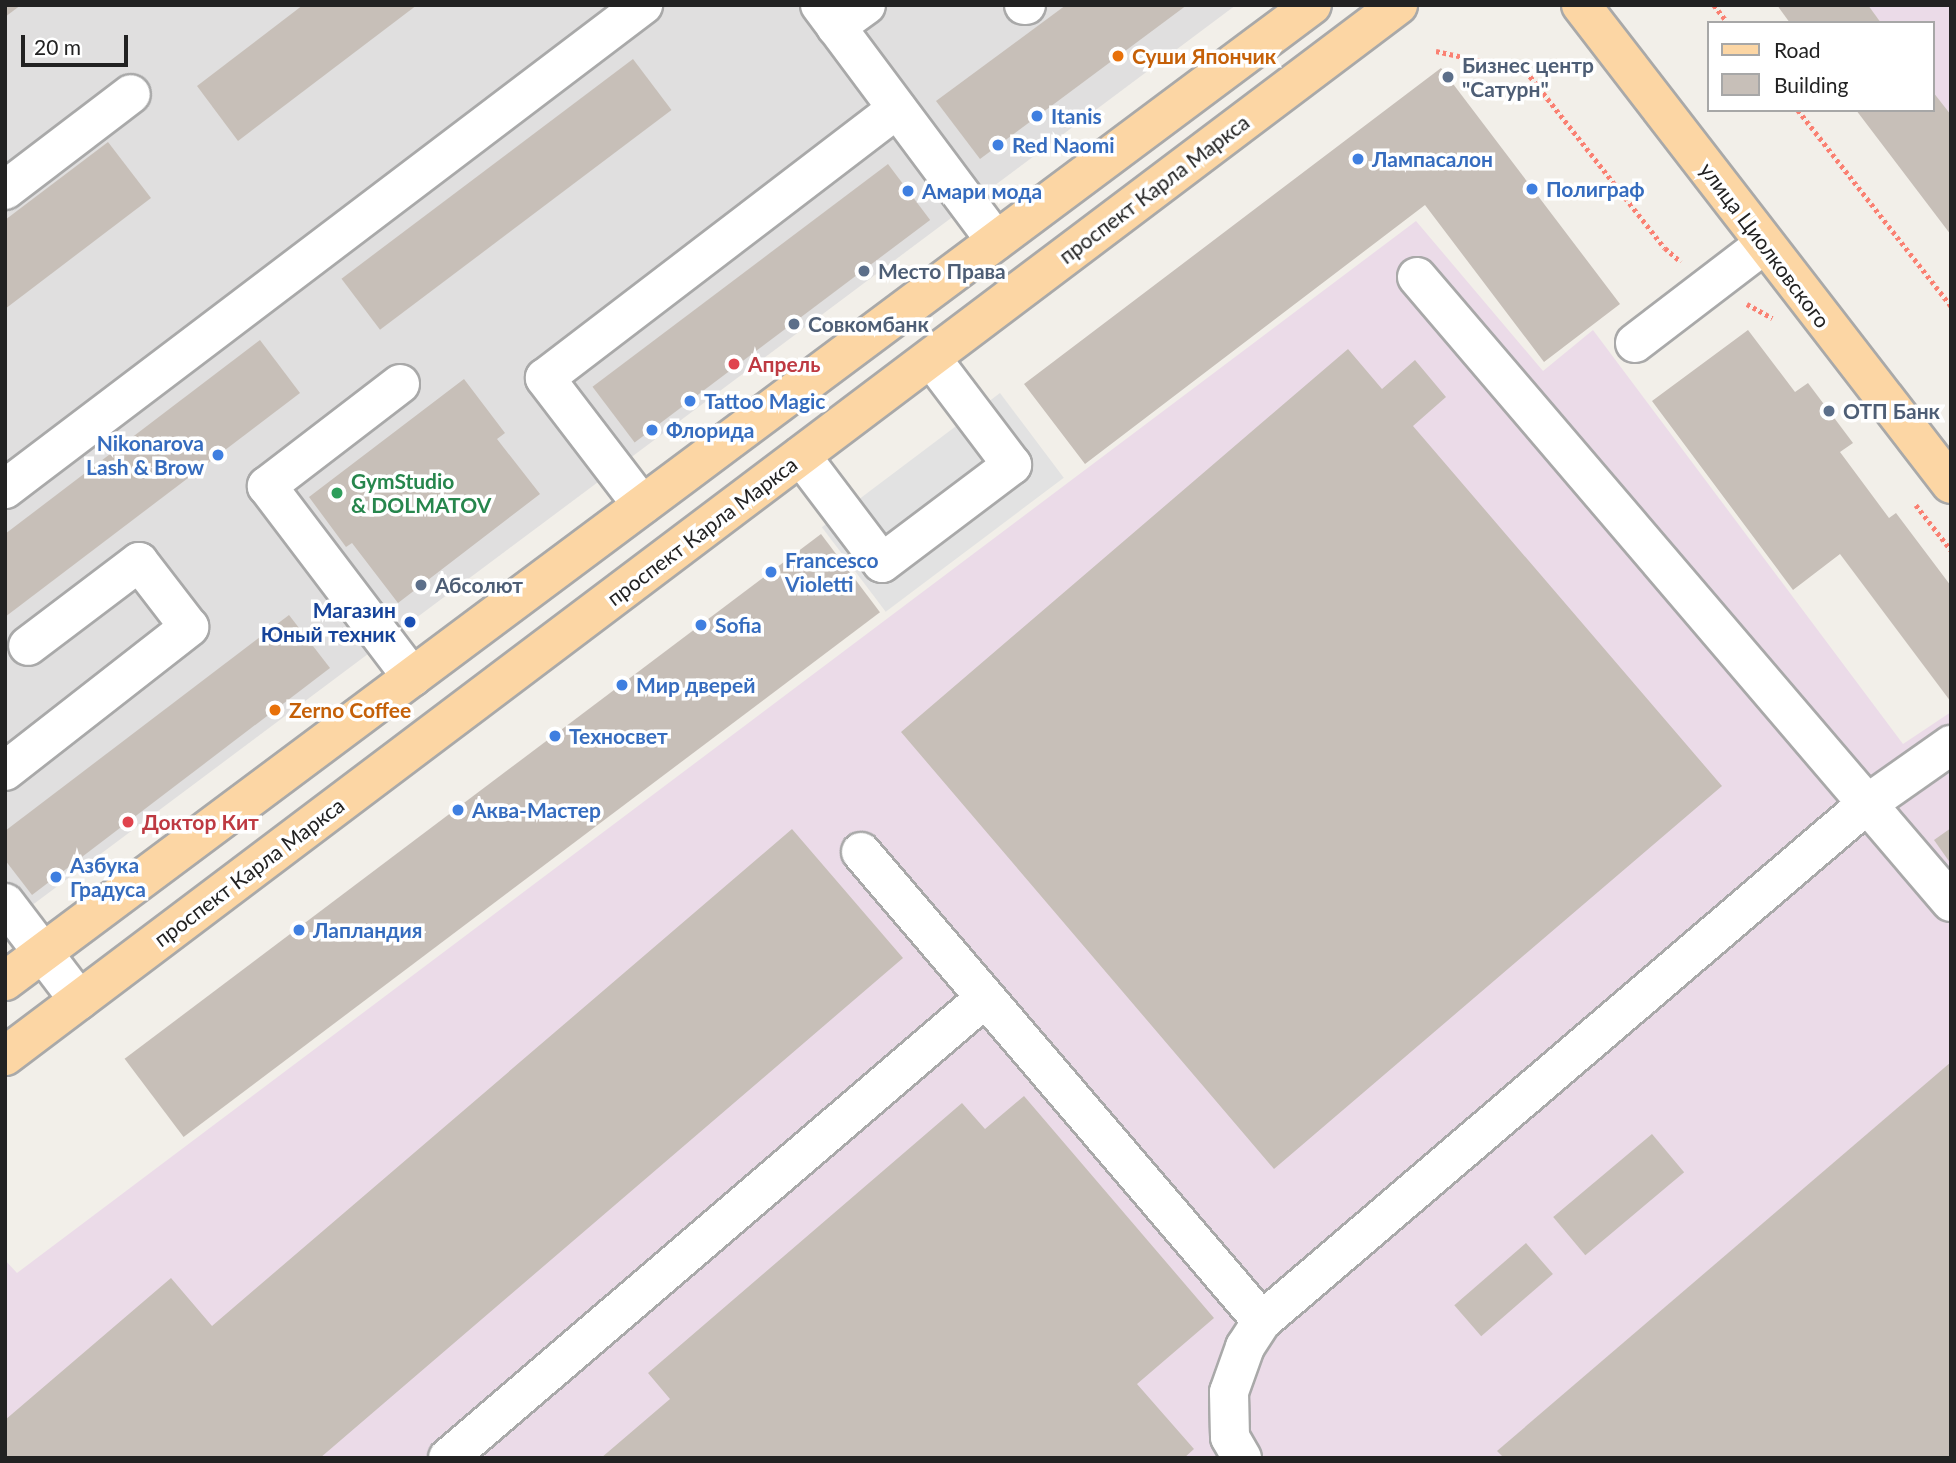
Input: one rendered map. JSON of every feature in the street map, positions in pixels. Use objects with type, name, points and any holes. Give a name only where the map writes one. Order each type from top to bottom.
[{"type":"main road","points":[[5,981],[1312,5]]},
{"type":"main road","name":"проспект Карла Маркса","points":[[5,1056],[1398,5]]},
{"type":"main road","name":"улица Циолковского","points":[[1581,5],[1763,245],[1951,484]]},
{"type":"lane","points":[[5,489],[643,5]]},
{"type":"lane","points":[[841,13],[897,109],[996,241]]},
{"type":"lane","points":[[5,190],[131,94]]},
{"type":"lane","points":[[642,505],[545,377],[897,109]]},
{"type":"lane","points":[[1635,343],[1763,245]]},
{"type":"lane","points":[[1417,277],[1951,902]]},
{"type":"lane","points":[[801,456],[883,563],[1012,465],[931,358]]},
{"type":"lane","points":[[400,384],[267,486],[412,677]]},
{"type":"lane","points":[[5,771],[189,627],[139,562],[28,646]]},
{"type":"lane","points":[[1242,1458],[1230,1437],[1229,1392],[1245,1347],[1262,1321],[1867,804],[1951,745]]},
{"type":"lane","points":[[861,852],[1262,1321]]},
{"type":"lane","points":[[5,903],[79,1000]]},
{"type":"lane","points":[[448,1458],[985,998]]},
{"type":"path","points":[[1714,5],[1726,21]]},
{"type":"path","points":[[1800,112],[1951,306]]},
{"type":"shaded area","points":[[5,5],[1236,5],[27,909],[5,877]]},
{"type":"shaded area","points":[[1867,5],[1951,5],[1951,116],[1935,96],[1935,21],[1879,21]]},
{"type":"shaded area","points":[[1416,221],[1543,371],[1593,330],[1903,744],[1951,712],[1951,1458],[5,1458],[5,1260],[17,1273]]},
{"type":"shaded area","points":[[1000,393],[1064,478],[886,612],[822,527]]},
{"type":"building","points":[[5,5],[21,5],[5,17]]},
{"type":"building","points":[[303,5],[417,5],[238,141],[197,86]]},
{"type":"building","points":[[1066,5],[1187,5],[980,159],[936,101]]},
{"type":"building","points":[[1777,5],[1868,5],[1880,21],[1789,21]]},
{"type":"building","points":[[633,59],[672,110],[380,330],[341,279]]},
{"type":"building","points":[[1441,68],[1620,304],[1544,362],[1425,205],[1085,464],[1024,384]]},
{"type":"building","points":[[1935,95],[1951,115],[1951,235],[1858,112],[1935,112]]},
{"type":"building","points":[[108,142],[151,198],[5,309],[5,220]]},
{"type":"building","points":[[888,164],[930,220],[635,443],[593,387]]},
{"type":"building","points":[[1748,330],[1795,392],[1808,383],[1853,443],[1840,452],[1889,518],[1896,513],[1951,586],[1951,702],[1840,554],[1793,590],[1652,401]]},
{"type":"building","points":[[260,340],[300,393],[5,617],[5,534]]},
{"type":"building","points":[[1348,349],[1382,389],[1415,360],[1446,397],[1413,426],[1722,786],[1274,1169],[901,732]]},
{"type":"building","points":[[464,379],[505,433],[497,439],[540,494],[398,603],[352,543],[346,547],[309,497]]},
{"type":"building","points":[[821,534],[880,612],[184,1137],[125,1059]]},
{"type":"building","points":[[289,615],[330,668],[32,895],[5,860],[5,831]]},
{"type":"building","points":[[1951,828],[1951,864],[1934,840]]},
{"type":"building","points":[[792,829],[903,958],[320,1458],[5,1458],[5,1420],[171,1278],[212,1326]]},
{"type":"building","points":[[1951,1062],[1951,1458],[1504,1458],[1497,1451]]},
{"type":"building","points":[[1024,1096],[1214,1318],[1137,1384],[1194,1449],[1184,1458],[601,1458],[670,1399],[648,1373],[962,1103],[985,1129]]},
{"type":"building","points":[[1652,1134],[1684,1172],[1585,1255],[1553,1217]]},
{"type":"building","points":[[1526,1243],[1553,1274],[1481,1336],[1454,1305]]},
{"type":"place","name":"Суши Япончик","points":[[1118,56]]},
{"type":"place","name":"Бизнес центр \"Сатурн\"","points":[[1448,77]]},
{"type":"place","name":"Itanis","points":[[1037,116]]},
{"type":"place","name":"Red Naomi","points":[[998,145]]},
{"type":"place","name":"Лампасалон","points":[[1358,159]]},
{"type":"place","name":"Полиграф","points":[[1532,189]]},
{"type":"place","name":"Амари мода","points":[[908,191]]},
{"type":"place","name":"Место Права","points":[[864,271]]},
{"type":"place","name":"Совкомбанк","points":[[794,324]]},
{"type":"place","name":"Апрель","points":[[734,364]]},
{"type":"place","name":"Tattoo Magic","points":[[690,401]]},
{"type":"place","name":"ОТП Банк","points":[[1829,411]]},
{"type":"place","name":"Флорида","points":[[652,430]]},
{"type":"place","name":"Nikonarova Lash & Brow","points":[[218,455]]},
{"type":"place","name":"GymStudio & DOLMATOV","points":[[337,493]]},
{"type":"place","name":"Francesco Violetti","points":[[771,572]]},
{"type":"place","name":"Абсолют","points":[[421,585]]},
{"type":"place","name":"Магазин Юный техник","points":[[410,622]]},
{"type":"place","name":"Sofia","points":[[701,625]]},
{"type":"place","name":"Мир дверей","points":[[622,685]]},
{"type":"place","name":"Zerno Coffee","points":[[275,710]]},
{"type":"place","name":"Техносвет","points":[[555,736]]},
{"type":"place","name":"Аква-Мастер","points":[[458,810]]},
{"type":"place","name":"Доктор Кит","points":[[128,822]]},
{"type":"place","name":"Азбука Градуса","points":[[56,877]]},
{"type":"place","name":"Лапландия","points":[[299,930]]}]
